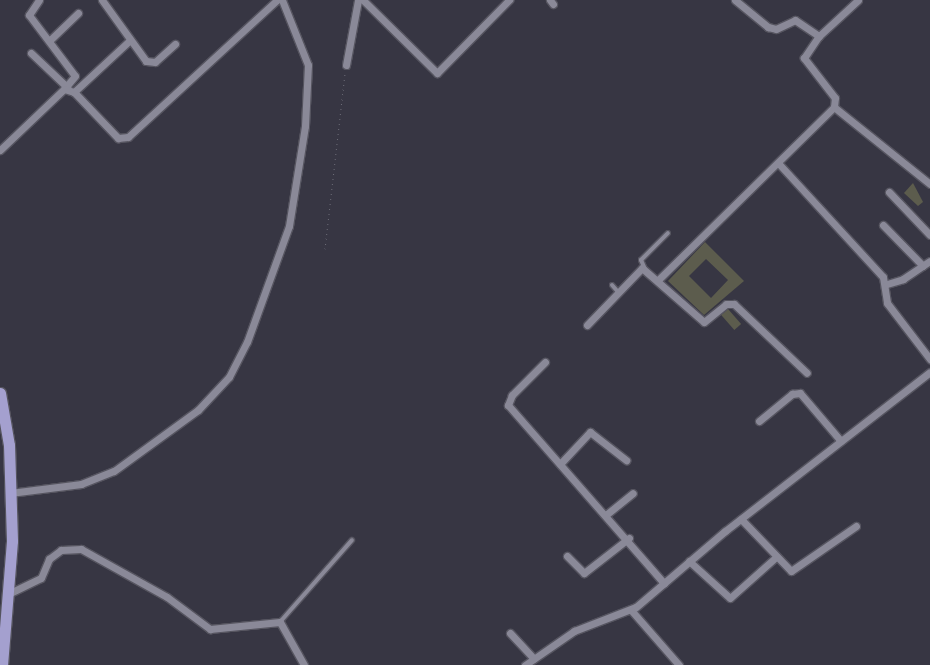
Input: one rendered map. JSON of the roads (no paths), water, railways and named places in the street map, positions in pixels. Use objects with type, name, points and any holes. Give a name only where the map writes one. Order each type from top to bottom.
[{"type":"main road","points":[[0,394],[7,486],[10,593],[4,619],[2,665]]},
{"type":"street","points":[[0,150],[66,88],[75,76],[50,40],[29,15],[39,0]]},
{"type":"street","points":[[102,0],[129,41],[152,63],[175,44]]},
{"type":"street","points":[[7,486],[82,484],[114,471],[198,410],[229,376],[286,235],[303,135],[308,65],[282,0]]},
{"type":"street","points":[[346,65],[358,0]]},
{"type":"street","points":[[363,0],[437,73],[508,0]]},
{"type":"street","points":[[735,0],[768,27],[776,29],[794,20],[818,36]]},
{"type":"street","points":[[658,280],[715,221],[780,165],[834,107],[835,98],[805,62],[818,36],[858,0]]},
{"type":"street","points":[[32,53],[66,88],[74,92],[113,134],[128,137],[274,1]]},
{"type":"street","points":[[50,40],[78,13]]},
{"type":"street","points":[[74,92],[129,41]]},
{"type":"street","points":[[834,107],[930,184]]},
{"type":"street","points":[[780,165],[887,284],[886,303],[930,359]]},
{"type":"street","points":[[890,192],[930,235]]},
{"type":"street","points":[[883,224],[923,266]]},
{"type":"street","points":[[887,284],[930,262]]},
{"type":"street","points":[[587,325],[592,315],[618,292],[639,269],[645,269],[704,322],[730,302],[741,316],[807,373]]},
{"type":"street","points":[[544,362],[512,395],[508,405],[629,538],[664,583]]},
{"type":"street","points":[[525,665],[574,631],[630,610],[741,519],[930,372]]},
{"type":"street","points":[[759,421],[792,394],[800,393],[841,441]]},
{"type":"street","points":[[560,464],[590,432],[626,460]]},
{"type":"street","points":[[607,514],[633,492]]},
{"type":"street","points":[[741,519],[776,558],[797,571],[856,526]]},
{"type":"street","points":[[567,556],[584,573],[629,538]]},
{"type":"street","points":[[10,593],[41,578],[51,557],[74,548],[167,597],[210,629],[280,622],[304,665]]},
{"type":"street","points":[[689,561],[730,598],[776,558]]},
{"type":"street","points":[[630,610],[679,665]]},
{"type":"street","points":[[510,633],[534,659]]},
{"type":"lane","points":[[645,269],[641,260],[668,233]]},
{"type":"lane","points":[[612,285],[618,292]]},
{"type":"lane","points":[[280,622],[352,540]]}]
